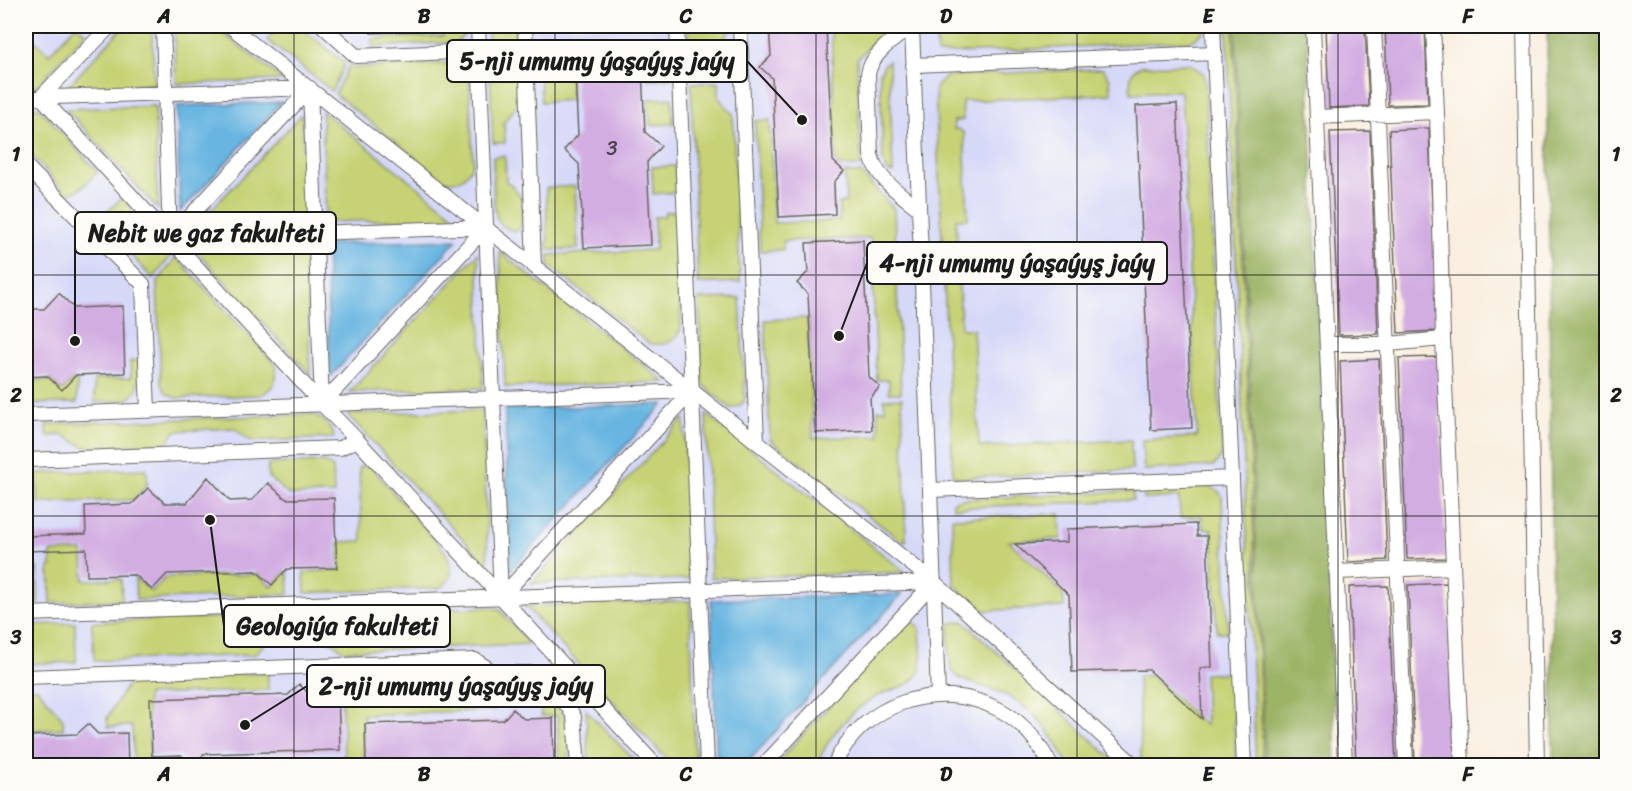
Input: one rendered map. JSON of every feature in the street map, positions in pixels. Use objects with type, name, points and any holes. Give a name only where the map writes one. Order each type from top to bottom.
[{"type":"lane","points":[[42,98],[110,26]]},
{"type":"lane","points":[[163,26],[170,238]]},
{"type":"lane","points":[[230,26],[934,582],[1135,765]]},
{"type":"lane","points":[[323,26],[356,56],[479,51]]},
{"type":"lane","points":[[478,26],[501,597]]},
{"type":"lane","points":[[525,26],[534,266]]},
{"type":"lane","points":[[676,26],[707,765]]},
{"type":"lane","points":[[740,26],[757,442]]},
{"type":"lane","points":[[912,26],[938,695]]},
{"type":"lane","points":[[912,26],[874,57],[869,66],[868,86],[871,155],[874,167],[882,179],[919,209]]},
{"type":"lane","points":[[1213,26],[1244,765]]},
{"type":"lane","points":[[1313,26],[1345,765]]},
{"type":"lane","points":[[1374,26],[1406,765]]},
{"type":"lane","points":[[1433,26],[1443,339],[1461,765]]},
{"type":"lane","points":[[1524,26],[1537,765]]},
{"type":"lane","points":[[913,65],[1215,53]]},
{"type":"lane","points":[[26,98],[310,88]]},
{"type":"lane","points":[[170,238],[310,88]]},
{"type":"lane","points":[[310,88],[322,404]]},
{"type":"lane","points":[[42,98],[656,765]]},
{"type":"lane","points":[[1317,117],[1437,112]]},
{"type":"lane","points":[[26,166],[143,284],[148,411]]},
{"type":"lane","points":[[170,238],[486,227]]},
{"type":"lane","points":[[322,404],[486,227]]},
{"type":"lane","points":[[1327,344],[1389,344],[1443,339]]},
{"type":"lane","points":[[26,415],[692,391]]},
{"type":"lane","points":[[501,597],[692,391]]},
{"type":"lane","points":[[26,460],[340,448],[357,440]]},
{"type":"lane","points":[[930,490],[1232,477]]},
{"type":"lane","points":[[1337,572],[1453,567]]},
{"type":"lane","points":[[26,614],[934,582]]},
{"type":"lane","points":[[763,765],[934,582]]},
{"type":"lane","points":[[26,677],[475,660],[495,673],[534,673],[568,706],[574,717],[578,765]]},
{"type":"lane","points":[[834,765],[848,741],[879,713],[897,704],[938,695],[959,696],[999,709],[1016,720],[1032,735],[1051,765]]},
{"type":"shaded area","points":[[26,26],[1234,26],[1263,765],[26,765]]},
{"type":"green space","points":[[75,26],[86,33],[36,87],[26,88],[26,51],[35,41],[49,54]]},
{"type":"green space","points":[[124,26],[152,26],[154,85],[67,87]]},
{"type":"green space","points":[[174,26],[214,26],[283,80],[176,84]]},
{"type":"green space","points":[[279,26],[299,26],[345,63],[332,91],[267,40]]},
{"type":"green space","points":[[443,26],[467,26],[463,36],[456,42],[373,47],[372,39],[443,36]]},
{"type":"green space","points":[[488,26],[515,26],[518,104],[504,122],[505,143],[493,143]]},
{"type":"green space","points":[[688,26],[730,26],[730,31],[717,48],[718,67],[690,68]]},
{"type":"green space","points":[[831,26],[887,26],[857,59],[861,166],[840,166],[836,162]]},
{"type":"green space","points":[[935,26],[1090,26],[1090,32],[1204,26],[1203,32],[1193,41],[937,54]]},
{"type":"green space","points":[[1227,26],[1233,26],[1263,766],[1256,765]]},
{"type":"green space","points":[[1235,26],[1307,26],[1336,765],[1265,765]]},
{"type":"green space","points":[[1547,26],[1606,26],[1606,765],[1553,765]]},
{"type":"green space","points":[[669,38],[671,78],[648,79],[646,39]]},
{"type":"green space","points":[[569,53],[571,100],[541,102],[539,54]]},
{"type":"green space","points":[[889,61],[893,173],[888,171],[883,161],[880,73],[885,63]]},
{"type":"green space","points":[[451,63],[463,66],[469,77],[473,163],[466,175],[459,180],[445,181],[335,94],[349,65],[353,68]]},
{"type":"green space","points":[[1190,64],[1204,74],[1205,78],[1222,454],[1214,466],[1144,470],[1142,440],[1197,437],[1181,91],[1131,93],[1130,80],[1134,70],[1142,66]]},
{"type":"green space","points":[[1103,69],[1110,79],[1111,94],[962,101],[963,120],[954,121],[954,129],[964,133],[968,219],[956,219],[961,329],[973,329],[979,447],[1131,440],[1132,470],[959,478],[953,475],[935,88],[947,76]]},
{"type":"green space","points":[[719,82],[719,98],[733,114],[740,282],[698,284],[691,83]]},
{"type":"green space","points":[[672,98],[673,124],[650,125],[648,99]]},
{"type":"green space","points":[[155,106],[158,209],[66,109]]},
{"type":"green space","points":[[26,108],[39,108],[98,172],[79,189],[66,193],[26,149]]},
{"type":"green space","points":[[322,111],[457,218],[326,222]]},
{"type":"green space","points":[[302,114],[305,223],[196,226]]},
{"type":"green space","points":[[770,120],[774,223],[839,221],[839,203],[846,202],[845,173],[861,173],[894,209],[901,393],[889,393],[889,380],[877,380],[871,238],[783,241],[783,250],[760,251],[755,121]]},
{"type":"green space","points":[[505,156],[506,181],[519,194],[522,204],[523,214],[518,231],[507,229],[497,219],[495,209],[493,157]]},
{"type":"green space","points":[[675,166],[677,192],[653,194],[652,167]]},
{"type":"green space","points":[[575,186],[578,249],[548,250],[546,188]]},
{"type":"green space","points":[[122,198],[173,253],[153,279],[102,223],[102,216]]},
{"type":"green space","points":[[677,211],[681,329],[669,342],[650,344],[549,266],[549,255],[655,250],[654,217],[664,217],[665,212]]},
{"type":"green space","points":[[306,245],[310,374],[194,248]]},
{"type":"green space","points":[[500,252],[665,382],[505,387]]},
{"type":"green space","points":[[478,253],[483,388],[350,392]]},
{"type":"green space","points":[[176,257],[276,365],[274,383],[261,395],[176,398],[166,393],[161,383],[157,283]]},
{"type":"green space","points":[[740,298],[745,399],[739,406],[730,408],[702,384],[699,299]]},
{"type":"green space","points":[[808,318],[813,438],[879,436],[878,410],[885,410],[884,399],[902,398],[906,541],[900,540],[770,439],[765,320]]},
{"type":"green space","points":[[130,361],[139,361],[138,385],[132,397],[118,401],[95,402],[94,379],[131,378]]},
{"type":"green space","points":[[50,380],[62,391],[73,380],[77,380],[77,403],[26,404],[26,381]]},
{"type":"green space","points":[[483,410],[488,566],[347,414]]},
{"type":"green space","points":[[310,414],[326,423],[334,438],[254,441],[232,428],[175,431],[164,444],[84,447],[63,435],[47,436],[47,424]]},
{"type":"green space","points":[[706,414],[905,572],[711,578]]},
{"type":"green space","points":[[684,418],[689,579],[532,583]]},
{"type":"green space","points":[[324,462],[333,468],[334,494],[289,495],[268,477],[268,464]]},
{"type":"green space","points":[[370,466],[444,550],[451,566],[448,581],[439,588],[305,593],[304,572],[340,570],[339,542],[362,541],[359,467]]},
{"type":"green space","points":[[147,469],[147,485],[133,500],[38,503],[37,473]]},
{"type":"green space","points":[[1207,487],[1217,490],[1222,498],[1228,632],[1217,632],[1212,529],[1203,529],[1202,516],[1180,518],[1179,497],[1144,499],[1144,490]]},
{"type":"green space","points":[[1133,491],[1133,500],[953,508],[953,502],[961,499]]},
{"type":"green space","points":[[1060,514],[1061,539],[1009,541],[1063,593],[1064,607],[979,611],[954,584],[952,518]]},
{"type":"green space","points":[[83,551],[84,580],[121,579],[122,600],[51,603],[49,567],[51,566],[51,552]]},
{"type":"green space","points":[[32,553],[33,567],[37,568],[38,604],[26,604],[26,555]]},
{"type":"green space","points":[[286,572],[288,573],[289,594],[136,600],[135,578],[152,592],[166,577],[257,574],[272,587]]},
{"type":"green space","points":[[690,601],[695,765],[672,765],[525,606]]},
{"type":"green space","points":[[490,607],[500,610],[529,644],[344,651],[325,637],[307,637],[306,614]]},
{"type":"green space","points":[[287,615],[288,638],[269,639],[254,655],[94,661],[92,622]]},
{"type":"green space","points":[[963,621],[1119,765],[1068,765],[1049,732],[1022,705],[999,692],[956,676],[950,663],[949,625]]},
{"type":"green space","points":[[75,623],[76,662],[26,664],[26,625]]},
{"type":"green space","points":[[905,623],[916,624],[920,629],[922,662],[920,671],[913,681],[877,696],[858,709],[834,734],[817,765],[775,765]]},
{"type":"green space","points":[[466,665],[467,679],[487,695],[493,695],[494,710],[363,715],[364,765],[203,766],[203,762],[344,757],[341,687],[325,688],[325,671]]},
{"type":"green space","points":[[268,673],[268,690],[147,695],[150,765],[134,765],[132,726],[108,727],[107,718],[131,679]]},
{"type":"green space","points":[[1232,673],[1236,765],[1145,766],[1141,759],[1138,676],[1152,676],[1206,726],[1204,674]]},
{"type":"green space","points":[[26,688],[37,688],[63,719],[63,729],[26,730]]},
{"type":"green space","points":[[541,706],[555,707],[564,717],[569,742],[569,765],[559,765],[557,716],[541,716]]},
{"type":"green space","points":[[586,710],[639,765],[589,765]]},
{"type":"water","points":[[282,102],[180,212],[177,106]]},
{"type":"water","points":[[457,240],[331,376],[330,376],[326,244]]},
{"type":"water","points":[[664,404],[510,571],[505,409]]},
{"type":"water","points":[[902,594],[745,765],[717,765],[711,600]]},
{"type":"building","points":[[371,26],[438,26],[438,30],[371,33]]},
{"type":"building","points":[[826,26],[833,161],[844,171],[834,182],[835,214],[779,217],[772,78],[760,67],[771,56],[769,27]]},
{"type":"building","points":[[1326,26],[1365,26],[1369,106],[1329,108]]},
{"type":"building","points":[[1385,26],[1425,26],[1428,104],[1388,105]]},
{"type":"building","points":[[641,49],[645,132],[661,146],[647,162],[651,245],[584,248],[579,164],[564,150],[578,135],[574,53]]},
{"type":"building","points":[[1177,104],[1192,428],[1151,430],[1136,106]]},
{"type":"building","points":[[1429,128],[1437,331],[1398,333],[1389,130]]},
{"type":"building","points":[[1370,131],[1378,334],[1339,335],[1330,132]]},
{"type":"building","points":[[863,240],[869,377],[880,387],[870,398],[872,430],[815,433],[808,294],[797,283],[808,272],[806,243]]},
{"type":"building","points":[[59,293],[74,308],[123,306],[125,373],[76,375],[62,390],[47,376],[26,377],[26,309],[44,309]]},
{"type":"building","points":[[1438,357],[1446,558],[1407,559],[1399,358]]},
{"type":"building","points":[[1379,359],[1387,560],[1348,562],[1340,361]]},
{"type":"building","points":[[208,477],[230,501],[252,500],[268,483],[286,499],[334,498],[337,568],[287,569],[272,585],[256,571],[167,574],[152,590],[135,575],[87,576],[86,549],[26,551],[26,536],[86,534],[85,506],[132,504],[148,488],[165,503],[187,503]]},
{"type":"building","points":[[1196,524],[1197,536],[1207,536],[1212,667],[1200,668],[1202,719],[1149,670],[1072,672],[1069,595],[1015,544],[1067,542],[1067,529]]},
{"type":"building","points":[[1447,583],[1455,766],[1415,766],[1408,585]]},
{"type":"building","points":[[1388,586],[1396,766],[1356,766],[1349,587]]},
{"type":"building","points":[[299,684],[309,694],[338,693],[340,750],[204,754],[193,766],[181,755],[152,756],[150,699],[288,695]]},
{"type":"building","points":[[513,709],[524,719],[553,718],[554,766],[366,766],[365,724],[503,720]]},
{"type":"building","points":[[88,724],[98,734],[127,733],[128,766],[26,766],[26,736],[77,734]]},
{"type":"place","name":"5-nji umumy ýaşaýyş jaýy","points":[[802,120]]},
{"type":"place","name":"4-nji umumy ýaşaýyş jaýy","points":[[839,336]]},
{"type":"place","name":"Nebit we gaz fakulteti","points":[[75,341]]},
{"type":"place","name":"Geologiýa fakulteti","points":[[210,520]]},
{"type":"place","name":"2-nji umumy ýaşaýyş jaýy","points":[[245,725]]}]
